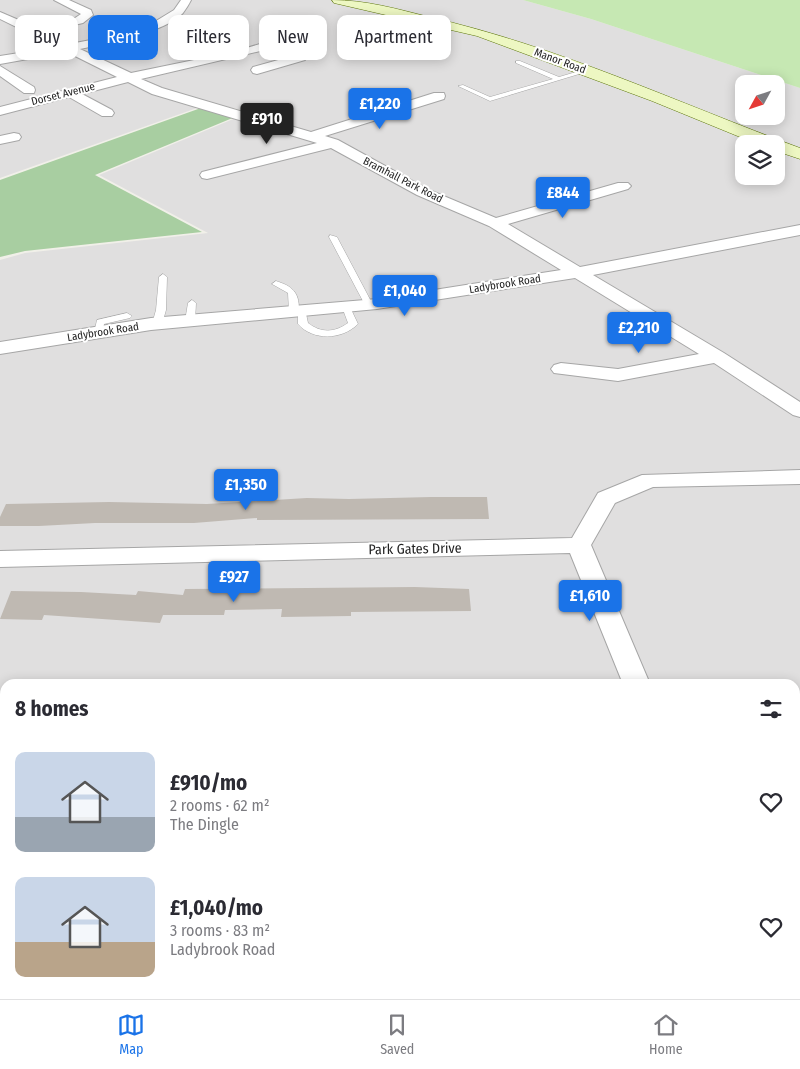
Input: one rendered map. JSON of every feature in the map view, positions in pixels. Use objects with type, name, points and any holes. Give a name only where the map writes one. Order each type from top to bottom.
[{"type":"street","points":[[59,0],[90,10],[87,15],[78,21]]},
{"type":"street","points":[[78,47],[100,42],[148,27],[182,10],[186,0]]},
{"type":"street","name":"Manor Road","points":[[340,0],[481,33],[752,135]]},
{"type":"street","name":"Bramhall Park Road","points":[[0,15],[15,22]]},
{"type":"street","name":"Dorset Avenue","points":[[0,111],[68,92],[235,55],[270,45],[302,57],[257,70]]},
{"type":"street","name":"Bramhall Park Road","points":[[78,55],[157,91],[333,143],[422,192],[495,223],[718,358],[800,411]]},
{"type":"street","points":[[0,60],[15,58]]},
{"type":"street","points":[[0,70],[29,90]]},
{"type":"street","points":[[68,92],[107,113]]},
{"type":"street","points":[[312,136],[439,96]]},
{"type":"street","points":[[207,175],[333,143]]},
{"type":"street","name":"Manor Road","points":[[785,148],[800,154]]},
{"type":"street","points":[[495,223],[623,186]]},
{"type":"street","name":"Ladybrook Road","points":[[0,348],[157,324],[369,305],[576,273],[800,230]]},
{"type":"street","points":[[561,369],[618,375],[718,358]]},
{"type":"street","points":[[635,679],[579,545],[606,498],[650,480],[800,477]]},
{"type":"street","name":"Park Gates Drive","points":[[0,559],[579,545]]},
{"type":"lane","points":[[518,62],[559,79]]},
{"type":"lane","points":[[461,86],[490,98],[586,71]]},
{"type":"lane","points":[[333,237],[369,305]]},
{"type":"lane","points":[[157,324],[161,310],[163,277]]},
{"type":"lane","points":[[276,284],[289,288],[293,292],[303,324],[311,332],[327,334],[342,332],[353,324],[346,307]]},
{"type":"lane","points":[[190,321],[192,303]]},
{"type":"lane","points":[[99,333],[100,322],[126,316]]},
{"type":"shaded area","points":[[0,0],[523,0],[591,19],[761,75],[735,75],[735,125],[785,125],[785,83],[800,88],[800,679],[0,679],[0,260],[25,253],[208,233],[99,175],[250,112],[211,103],[0,178]]},
{"type":"green space","points":[[523,0],[800,0],[800,88],[785,83],[785,75],[761,75],[591,19]]},
{"type":"green space","points":[[212,104],[247,112],[95,175],[202,232],[25,251],[0,257],[0,180]]},
{"type":"building","points":[[487,497],[489,519],[257,520],[257,518],[194,523],[95,523],[0,526],[0,517],[6,504],[109,502],[207,504],[307,498]]},
{"type":"building","points":[[415,587],[469,589],[471,611],[351,612],[351,616],[281,617],[282,609],[225,610],[224,615],[163,615],[160,623],[44,615],[42,620],[0,619],[11,591],[136,595],[138,591],[183,595],[185,589]]}]
